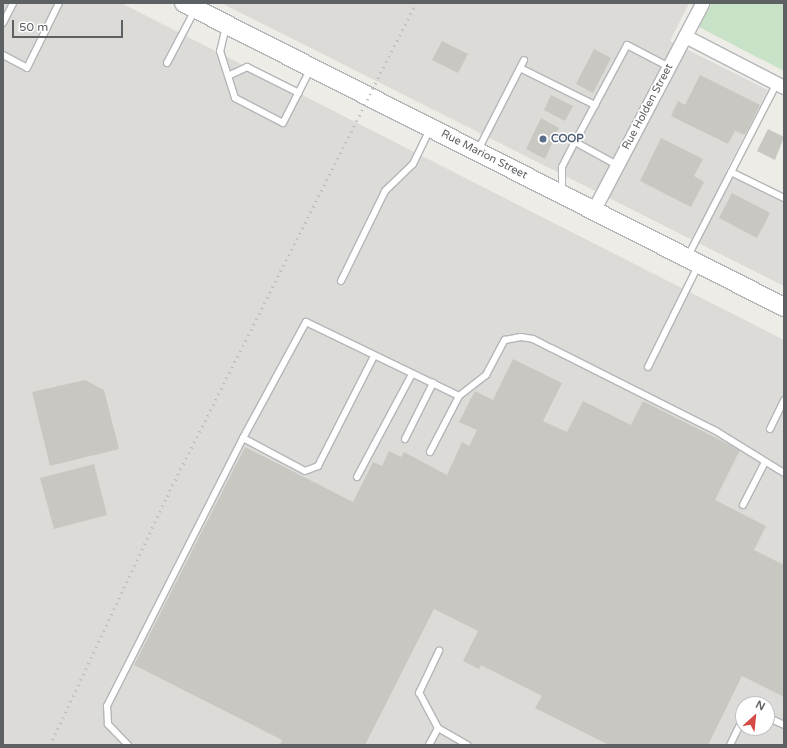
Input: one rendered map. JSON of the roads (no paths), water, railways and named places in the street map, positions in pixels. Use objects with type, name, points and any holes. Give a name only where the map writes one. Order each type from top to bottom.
[{"type":"main road","name":"Rue Marion Street","points":[[189,6],[784,307]]},
{"type":"street","name":"Rue Holden Street","points":[[593,211],[702,3]]},
{"type":"street","points":[[685,36],[780,85]]},
{"type":"lane","points":[[3,23],[13,3]]},
{"type":"lane","points":[[3,55],[27,68],[59,3]]},
{"type":"lane","points":[[167,63],[189,6]]},
{"type":"lane","points":[[226,24],[220,51],[230,75],[235,98],[283,123],[312,67]]},
{"type":"lane","points":[[562,195],[562,167],[627,45],[669,67]]},
{"type":"lane","points":[[478,152],[524,60]]},
{"type":"lane","points":[[230,75],[247,67],[299,93]]},
{"type":"lane","points":[[520,68],[595,104]]},
{"type":"lane","points":[[648,367],[731,172],[780,85]]},
{"type":"lane","points":[[341,281],[385,191],[413,164],[431,128]]},
{"type":"lane","points":[[575,142],[617,164]]},
{"type":"lane","points":[[731,172],[784,198]]},
{"type":"lane","points":[[128,745],[108,724],[107,706],[243,438],[306,322],[458,396]]},
{"type":"lane","points":[[430,452],[458,396],[486,375],[505,340],[521,337],[533,339],[716,431],[784,473]]},
{"type":"lane","points":[[243,438],[306,471],[318,466],[374,356]]},
{"type":"lane","points":[[357,477],[412,374]]},
{"type":"lane","points":[[405,439],[433,384]]},
{"type":"lane","points":[[770,429],[784,400]]},
{"type":"lane","points":[[743,505],[765,462]]},
{"type":"lane","points":[[438,651],[419,693],[438,728],[467,745]]},
{"type":"lane","points":[[429,745],[438,728]]},
{"type":"lane","points":[[730,745],[735,735]]},
{"type":"railway","points":[[50,745],[167,496],[416,3]]},
{"type":"place","name":"COOP","points":[[543,139]]}]
